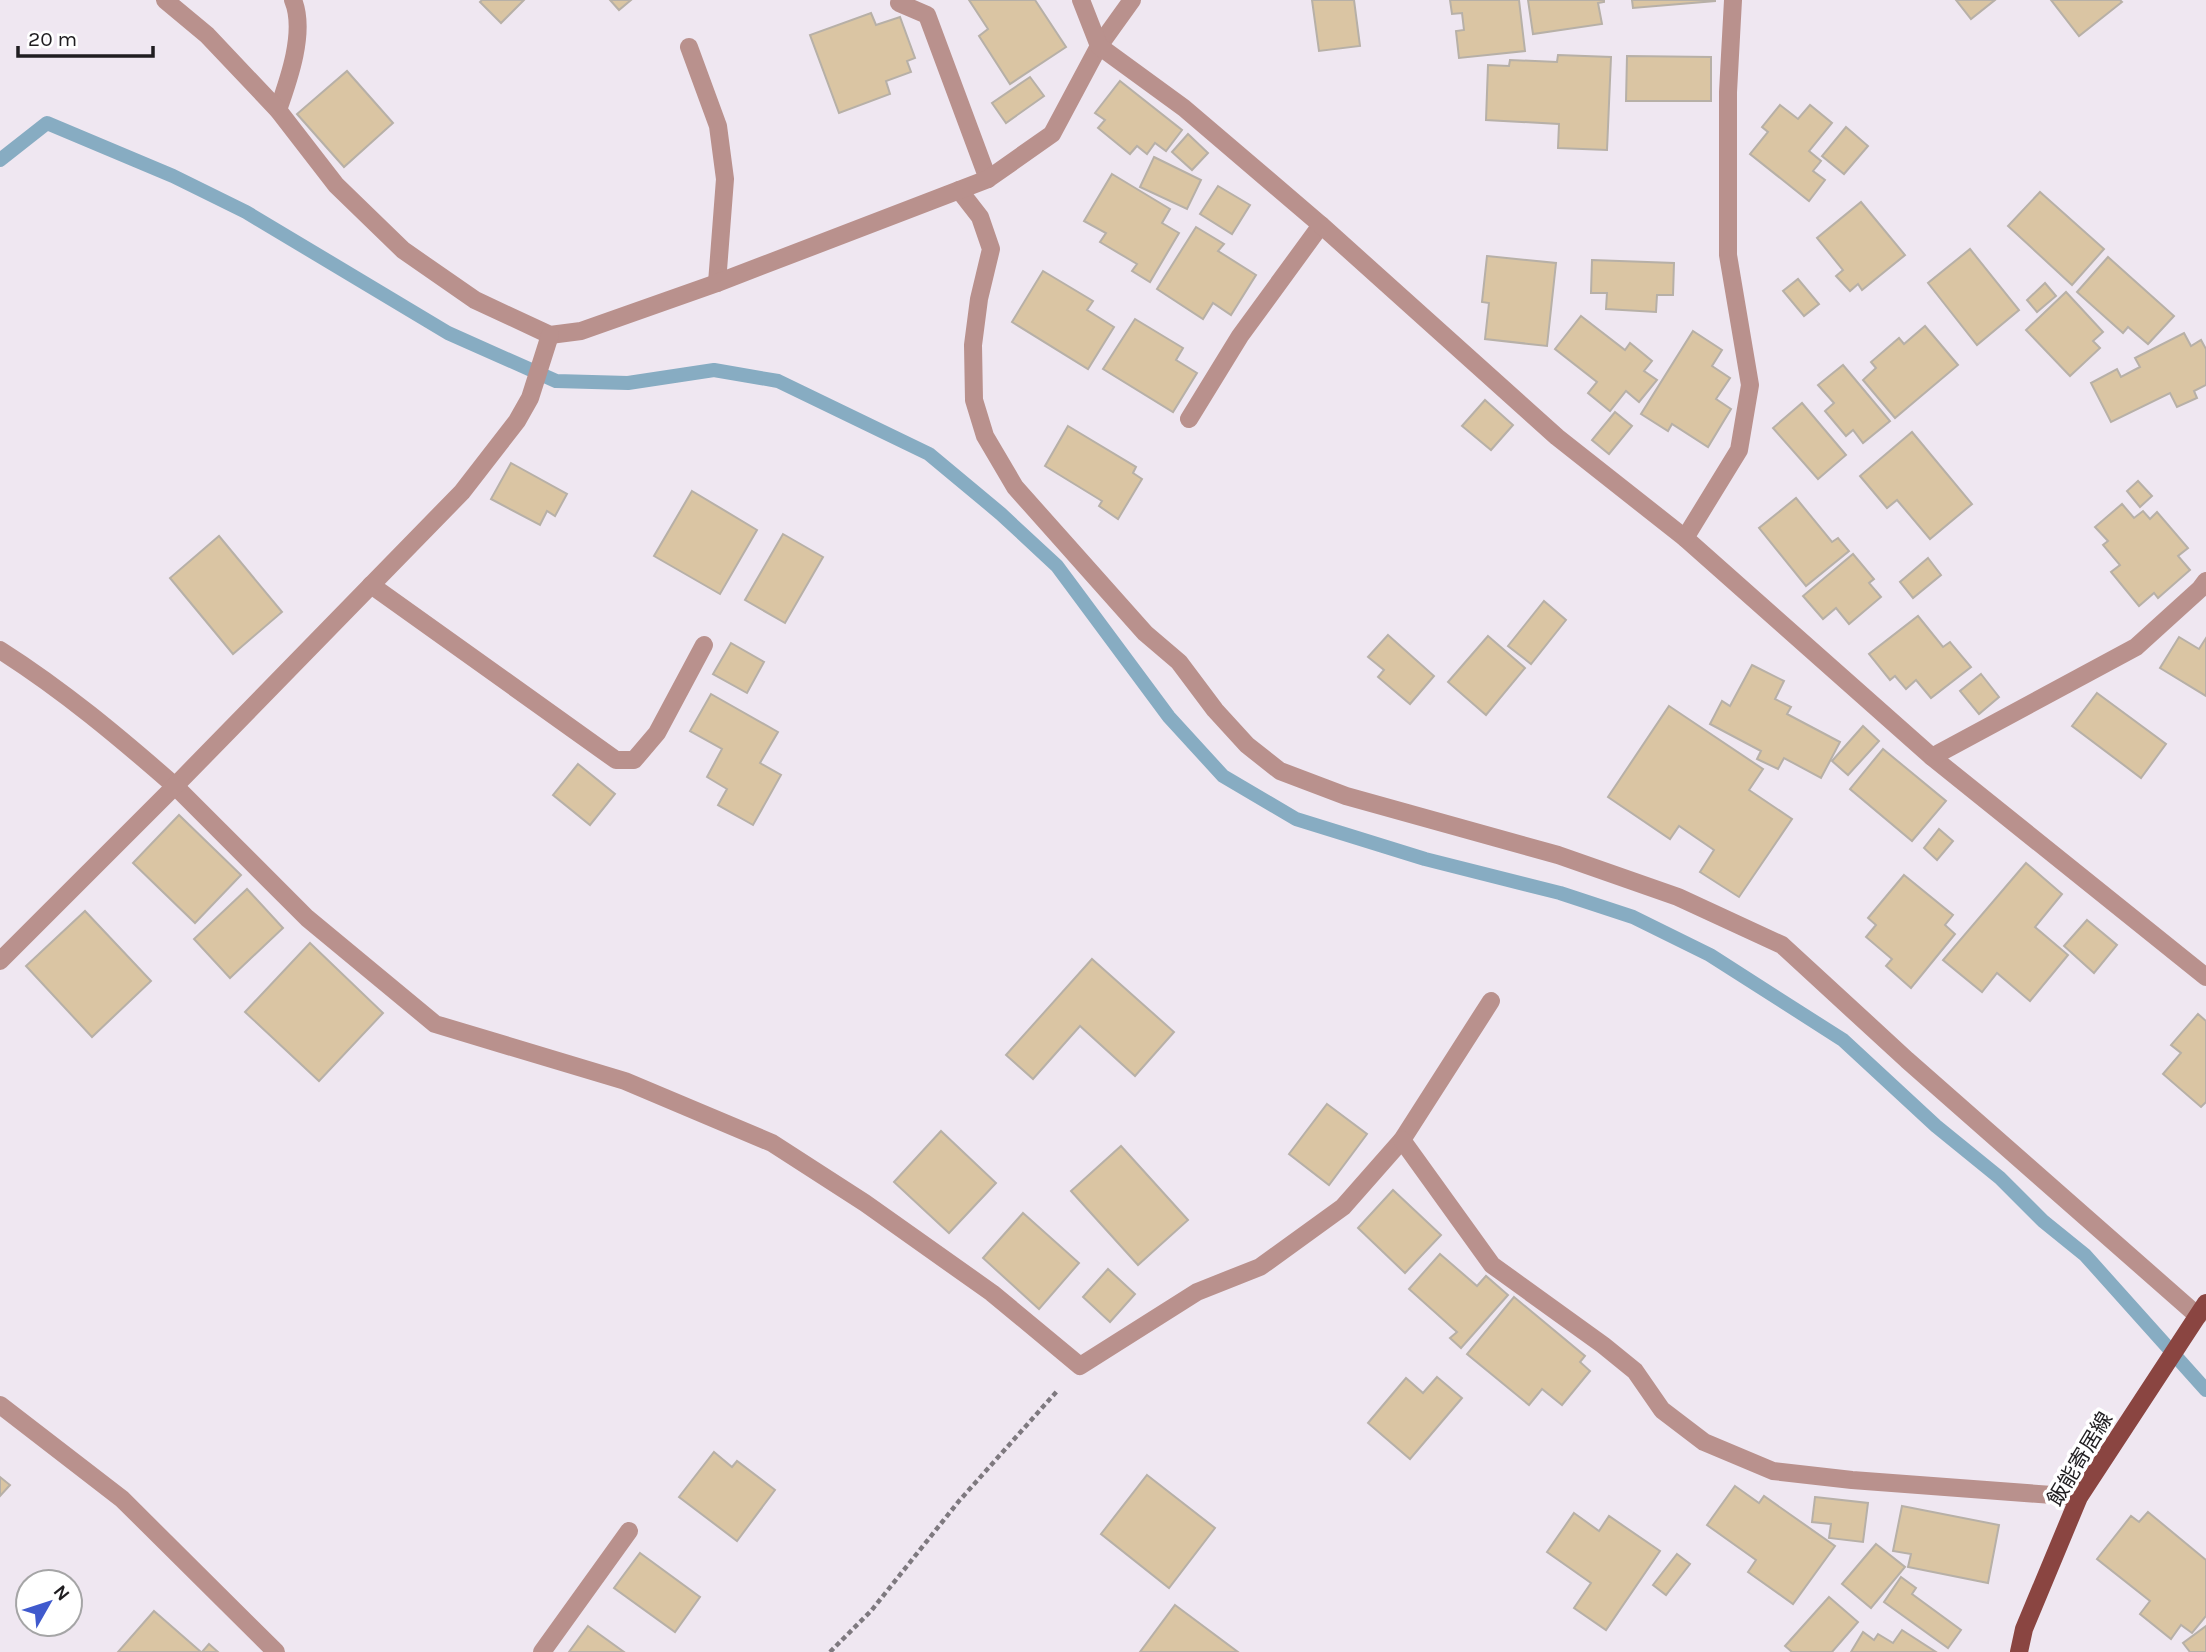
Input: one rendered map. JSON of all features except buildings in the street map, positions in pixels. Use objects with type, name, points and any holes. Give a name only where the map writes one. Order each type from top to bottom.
[{"type":"main road","name":"飯能寄居線","points":[[2018,1652],[2024,1629],[2079,1497],[2197,1316]]},
{"type":"street","points":[[164,0],[207,36],[278,110],[336,185],[403,250],[475,300],[550,335],[581,331],[717,283],[988,179],[1052,134],[1099,46],[1132,0]]},
{"type":"street","points":[[278,110],[294,63],[297,10],[293,0]]},
{"type":"street","points":[[1081,0],[1099,46],[1184,108],[1321,225],[1557,437],[1685,538],[1932,757],[2206,977]]},
{"type":"street","points":[[1685,538],[1739,450],[1749,385],[1728,255],[1728,92],[1733,0]]},
{"type":"street","points":[[899,3],[927,15],[988,179]]},
{"type":"street","points":[[690,47],[718,126],[725,179],[717,283]]},
{"type":"street","points":[[959,190],[980,216],[991,249],[972,345],[974,400],[985,436],[1014,487],[1145,633],[1178,662],[1215,710],[1247,745],[1280,771],[1346,796],[1558,855],[1678,897],[1782,945],[1907,1060],[2197,1316]]},
{"type":"street","points":[[1189,419],[1240,336],[1321,225]]},
{"type":"street","points":[[0,961],[462,492],[517,421],[530,398],[550,335]]},
{"type":"street","points":[[371,585],[616,760],[634,760],[657,733],[704,645]]},
{"type":"street","points":[[1932,757],[2136,647],[2204,587]]},
{"type":"street","points":[[0,650],[103,723],[175,786],[307,918],[435,1024],[625,1081],[772,1143],[865,1203],[992,1293],[1080,1366],[1197,1292],[1260,1267],[1343,1207],[1402,1140],[1491,1001]]},
{"type":"street","points":[[1402,1140],[1492,1265],[1635,1371],[1662,1410],[1704,1442],[1773,1471],[1852,1480],[2079,1497]]},
{"type":"street","points":[[0,1405],[122,1500],[276,1652]]},
{"type":"street","points":[[542,1652],[629,1531]]},
{"type":"path","points":[[830,1652],[871,1611],[959,1501],[1080,1366]]},
{"type":"waterway","points":[[0,160],[47,123],[173,176],[246,212],[448,333],[556,381],[628,383],[714,370],[778,381],[929,454],[1001,514],[1057,566],[1169,717],[1223,776],[1296,819],[1425,859],[1560,893],[1633,917],[1710,955],[1843,1040],[1936,1126],[2000,1178],[2043,1221],[2085,1255],[2206,1390]]}]
